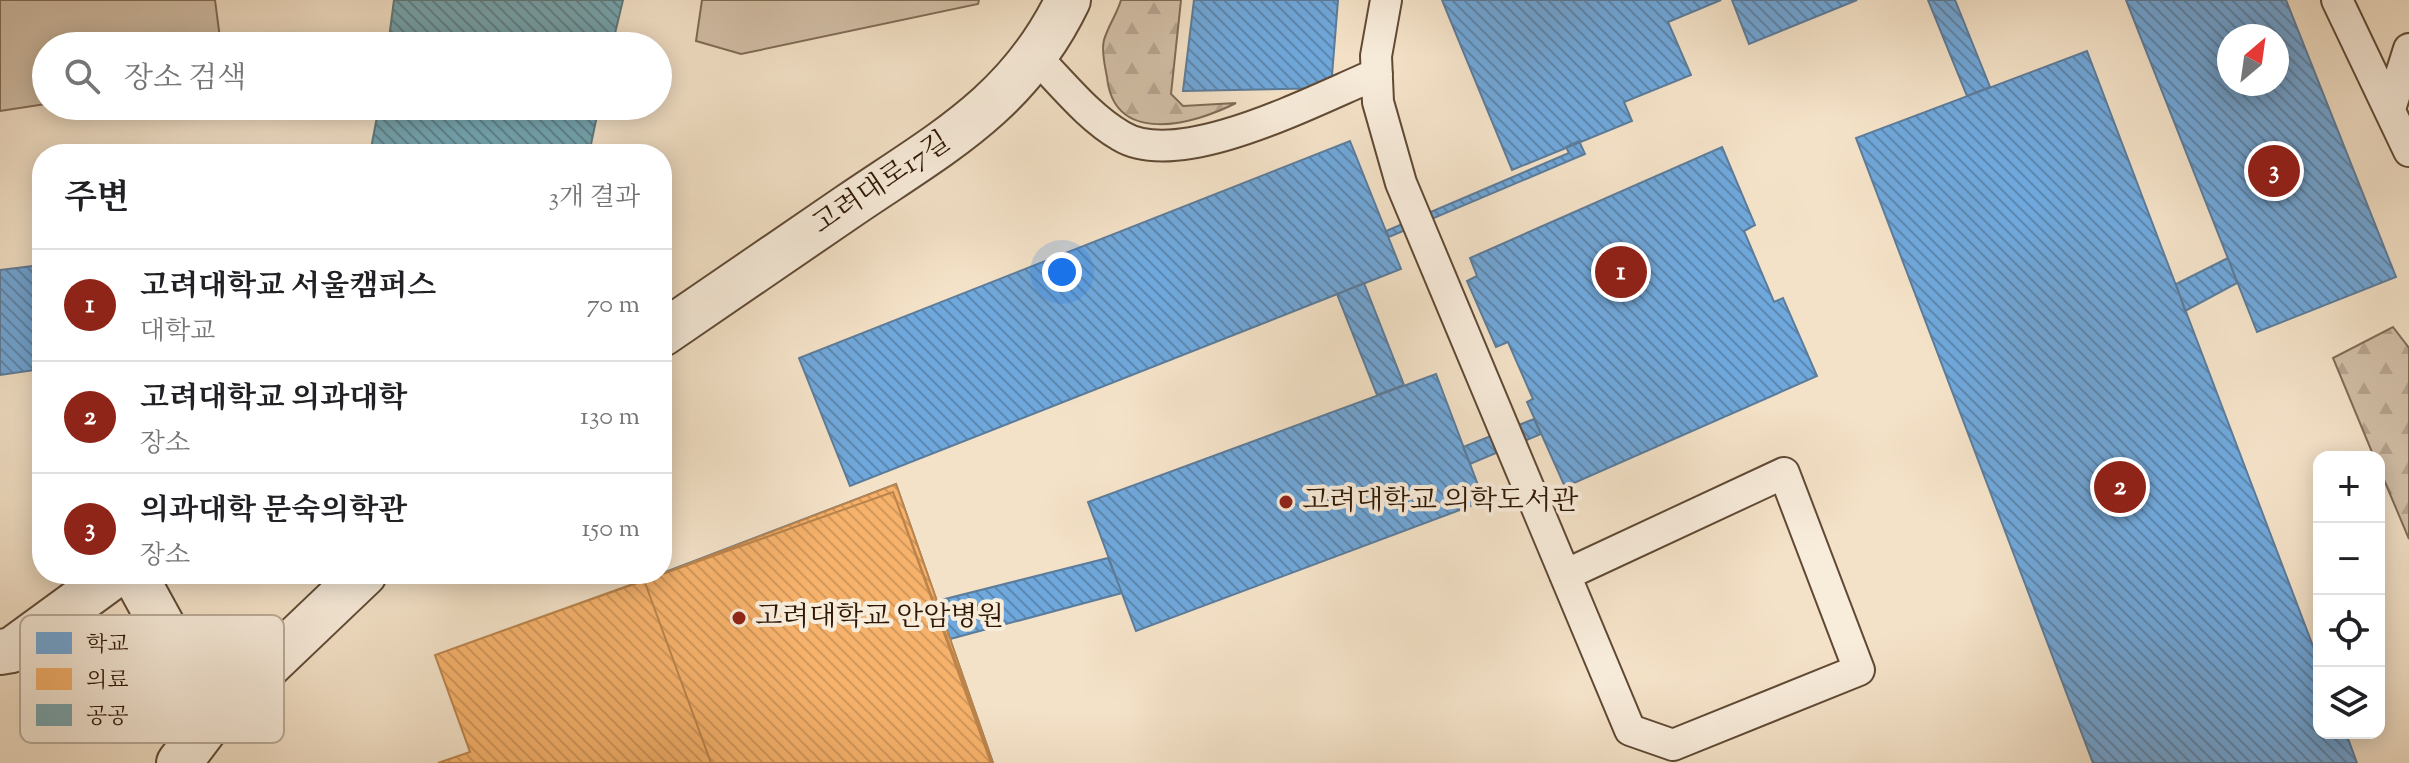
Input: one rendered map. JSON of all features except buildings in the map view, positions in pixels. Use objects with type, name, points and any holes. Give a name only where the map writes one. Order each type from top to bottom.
[{"type":"street","name":"고려대로17길","points":[[672,327],[971,123],[1003,95],[1035,56],[1068,0]]},
{"type":"street","points":[[60,615],[102,584]]},
{"type":"street","points":[[139,584],[156,615]]},
{"type":"street","points":[[284,650],[354,584]]},
{"type":"street","points":[[0,652],[12,650],[20,644]]},
{"type":"street","points":[[179,763],[194,743]]},
{"type":"lane","points":[[1386,0],[1377,74],[1378,102],[1401,183],[1565,575],[1630,730],[1673,745],[1859,670],[1784,473],[1565,575]]},
{"type":"lane","points":[[2337,0],[2409,151]]},
{"type":"lane","points":[[2390,109],[2409,49]]},
{"type":"lane","points":[[1035,56],[1123,138],[1158,145],[1188,145],[1219,138],[1377,74]]},
{"type":"green space","points":[[0,0],[215,0],[219,32],[32,32],[32,106],[0,111]]},
{"type":"green space","points":[[702,0],[979,0],[978,4],[741,54],[696,41]]},
{"type":"green space","points":[[1121,0],[1181,0],[1171,94],[1183,106],[1236,103],[1178,123],[1140,121],[1124,113],[1113,99],[1103,49]]},
{"type":"green space","points":[[2393,327],[2409,348],[2409,539],[2385,482],[2385,451],[2372,451],[2333,358]]},
{"type":"place","name":"의과대학 문숙의학관","points":[[2274,171]]},
{"type":"place","name":"고려대학교 서울캠퍼스","points":[[1621,272]]},
{"type":"place","name":"고려대학교 의과대학","points":[[2120,487]]},
{"type":"place","name":"고려대학교 의학도서관","points":[[1286,502]]},
{"type":"place","name":"고려대학교 안암병원","points":[[739,618]]}]
